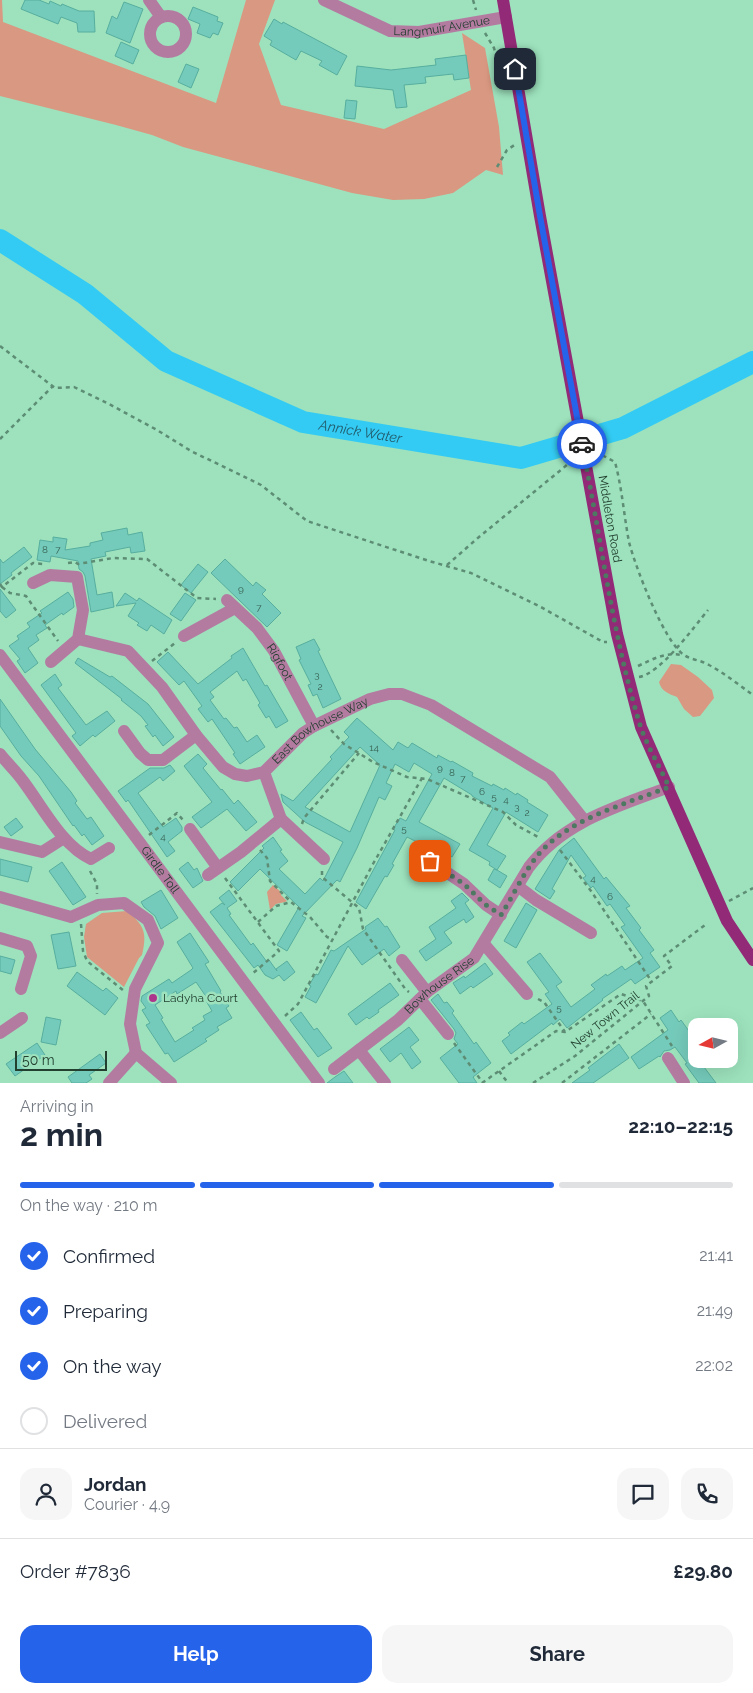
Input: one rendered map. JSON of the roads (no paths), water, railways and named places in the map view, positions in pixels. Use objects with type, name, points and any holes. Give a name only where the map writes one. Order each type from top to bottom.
[{"type":"main road","name":"Middleton Road","points":[[503,0],[523,140],[618,639],[627,674],[641,727],[669,787],[672,798],[727,921],[753,960]]},
{"type":"street","points":[[149,0],[161,17]]},
{"type":"street","name":"Langmuir Avenue","points":[[324,0],[390,31],[419,32],[506,17]]},
{"type":"street","points":[[33,583],[50,575],[77,577],[83,610],[78,639],[51,662]]},
{"type":"street","name":"Rigfoot","points":[[184,636],[231,604],[257,628],[319,723]]},
{"type":"street","name":"East Bowhouse Way","points":[[78,639],[128,652],[162,687],[196,735],[223,767],[235,774],[247,776],[264,772],[303,733],[319,723],[370,699],[388,694],[402,694],[418,700],[464,724],[550,777],[584,820]]},
{"type":"street","name":"Girdle Toll","points":[[0,655],[319,1083]]},
{"type":"street","points":[[124,731],[140,753],[148,760],[163,760],[196,735]]},
{"type":"street","points":[[0,754],[22,778],[64,838],[82,855],[91,859],[109,848]]},
{"type":"street","points":[[264,772],[281,819],[324,859]]},
{"type":"street","name":"Bowhouse Rise","points":[[334,1069],[398,1020],[424,995],[474,958],[529,867],[550,844],[584,820],[669,787]]},
{"type":"street","points":[[190,829],[213,872],[281,819]]},
{"type":"street","points":[[0,842],[42,852],[64,838]]},
{"type":"street","points":[[418,853],[454,876],[486,905],[501,915]]},
{"type":"street","points":[[518,887],[591,933]]},
{"type":"street","points":[[0,897],[71,917],[98,906],[124,903],[148,920],[158,943],[135,990],[130,1024],[136,1053],[171,1083]]},
{"type":"street","points":[[0,938],[27,946],[32,956],[21,989]]},
{"type":"street","points":[[484,944],[527,994]]},
{"type":"street","points":[[402,960],[448,1034]]},
{"type":"street","points":[[0,1033],[22,1018]]},
{"type":"street","points":[[359,1050],[385,1083]]},
{"type":"street","points":[[109,1083],[136,1053]]},
{"type":"street","points":[[671,1055],[684,1083]]},
{"type":"waterway","name":"Annick Water","points":[[0,240],[85,294],[166,361],[303,422],[521,458],[623,428],[753,362]]},
{"type":"place","name":"Ladyha Court","points":[[153,998]]}]
